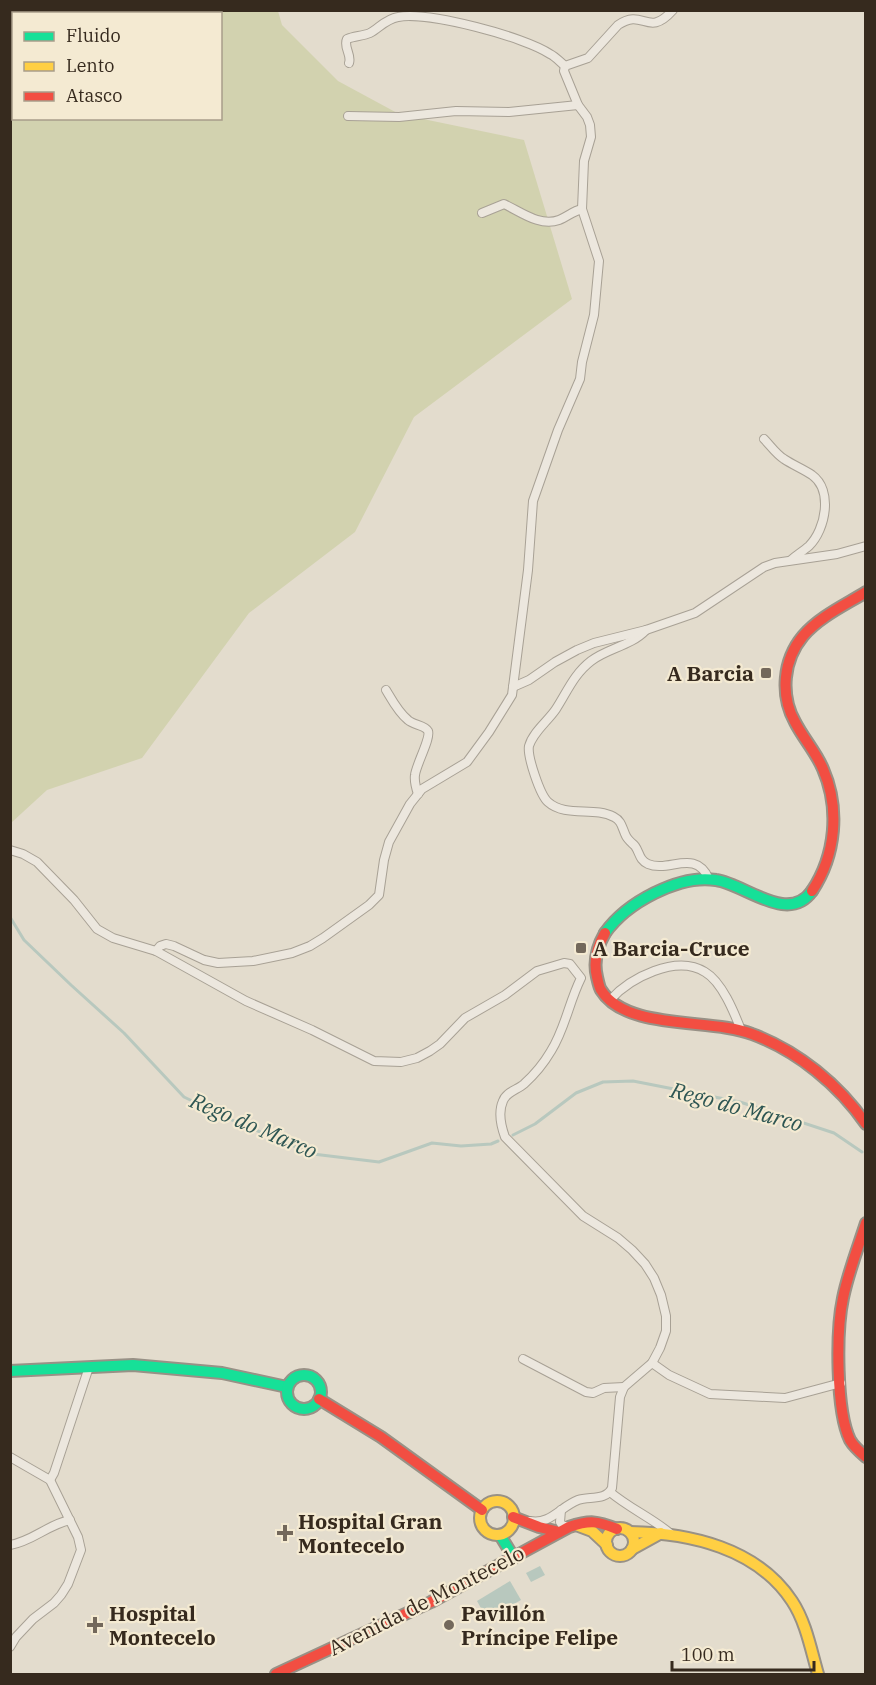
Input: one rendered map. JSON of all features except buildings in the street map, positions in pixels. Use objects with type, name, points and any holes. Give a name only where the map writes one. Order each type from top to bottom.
[{"type":"street","points":[[565,66],[588,58],[618,24],[631,18],[653,24],[658,23],[673,10]]},
{"type":"street","points":[[349,63],[350,59],[345,45],[347,39],[369,33],[396,17],[408,16],[484,29],[549,53],[565,66]]},
{"type":"street","points":[[156,951],[160,946],[166,944],[204,960],[218,963],[253,961],[292,953],[310,946],[369,905],[379,894],[389,842],[410,804],[422,789],[467,762],[512,695],[527,580],[533,501],[558,430],[580,379],[594,315],[599,261],[582,209],[584,161],[591,137],[590,125],[578,105],[564,71],[565,66]]},
{"type":"street","points":[[348,116],[399,117],[456,111],[510,112],[578,105]]},
{"type":"street","points":[[482,213],[504,204],[542,223],[559,220],[582,209]]},
{"type":"street","points":[[764,439],[781,457],[821,482],[825,491],[820,528],[809,546],[791,561]]},
{"type":"street","points":[[513,687],[529,680],[577,650],[594,643],[646,630],[695,612],[764,567],[775,563],[837,554],[866,546]]},
{"type":"street","points":[[866,592],[803,636],[792,654],[786,675],[788,704],[792,717],[821,764],[827,778],[833,812],[833,839],[830,856],[813,890],[807,898],[800,902],[786,905],[767,900],[719,880],[694,879],[679,882],[631,909],[607,929],[597,951],[596,974],[599,985],[610,1000],[633,1014],[741,1030],[771,1043],[800,1060],[842,1093],[866,1124]]},
{"type":"street","points":[[646,630],[639,637],[603,654],[579,671],[529,746],[530,760],[542,794],[556,807],[615,817],[623,825],[626,836],[636,847],[640,858],[647,864],[697,864],[706,871],[709,879]]},
{"type":"street","points":[[386,690],[409,721],[426,729],[429,733],[415,774],[418,794]]},
{"type":"street","points":[[10,849],[37,862],[74,900],[97,929],[113,938],[156,951],[246,1001],[374,1061],[401,1062],[417,1058],[430,1051],[465,1018],[505,995],[537,971],[564,963],[570,964],[581,978],[559,1038],[538,1069],[521,1086],[503,1099],[500,1110],[502,1130],[505,1137],[583,1216],[618,1238],[645,1264],[661,1294],[666,1316],[666,1331],[652,1363],[624,1387],[620,1397],[610,1492],[606,1496],[568,1504],[551,1518],[538,1523],[519,1519]]},
{"type":"street","points":[[610,1000],[631,981],[661,968],[678,965],[692,967],[704,971],[720,988],[741,1030]]},
{"type":"street","points":[[866,1223],[843,1298],[839,1320],[841,1383],[846,1430],[851,1441],[866,1457]]},
{"type":"street","points":[[523,1359],[586,1392],[624,1387]]},
{"type":"street","points":[[652,1363],[669,1375],[710,1394],[785,1398],[841,1383]]},
{"type":"street","points":[[10,1371],[133,1365],[211,1372],[288,1387]]},
{"type":"street","points":[[50,1480],[89,1367]]},
{"type":"street","points":[[310,1376],[320,1388],[319,1399],[311,1407],[296,1407],[288,1398],[288,1387],[294,1378],[310,1376]]},
{"type":"street","points":[[319,1399],[381,1437],[482,1510]]},
{"type":"street","points":[[10,1457],[50,1480],[78,1537],[81,1550],[68,1584],[54,1603],[33,1620],[16,1637],[10,1647]]},
{"type":"street","points":[[610,1492],[626,1505],[662,1526],[666,1533]]},
{"type":"street","points":[[519,1519],[500,1535],[489,1534],[480,1521],[482,1510],[490,1503],[501,1502],[519,1519],[539,1527],[592,1531],[607,1545]]},
{"type":"street","points":[[561,1510],[560,1522],[562,1526],[568,1528]]},
{"type":"street","points":[[10,1545],[29,1539],[50,1526],[70,1520]]},
{"type":"street","name":"Avenida de Montecelo","points":[[276,1674],[431,1602],[568,1528],[586,1521],[599,1522],[617,1529]]},
{"type":"street","points":[[666,1533],[632,1549],[626,1555],[618,1556],[609,1551],[607,1545],[609,1533],[617,1529],[630,1532],[666,1533],[726,1549],[756,1564],[792,1600],[804,1625],[818,1674]]},
{"type":"street","points":[[630,1532],[634,1540],[632,1549]]},
{"type":"street","points":[[500,1535],[514,1558]]},
{"type":"green space","points":[[11,11],[278,11],[282,25],[338,81],[399,114],[524,140],[572,299],[414,417],[355,532],[249,613],[142,758],[47,790],[11,823]]},
{"type":"shaded area","points":[[540,1566],[545,1575],[531,1582],[526,1573]]},
{"type":"shaded area","points":[[510,1581],[521,1600],[487,1619],[477,1601]]},
{"type":"waterway","name":"Rego do Marco","points":[[10,917],[24,940],[124,1033],[184,1097],[234,1121],[313,1154],[379,1162],[432,1143],[461,1146],[491,1144],[498,1141]]},
{"type":"waterway","name":"Rego do Marco","points":[[513,1135],[535,1124],[576,1093],[603,1082],[633,1081],[740,1102],[834,1133],[862,1152]]},
{"type":"traffic: fast","points":[[605,933],[626,911],[640,901],[670,886],[686,882],[701,879],[716,880],[779,904],[791,904],[802,900],[812,891]]},
{"type":"traffic: fast","points":[[10,1371],[133,1365],[222,1373],[287,1387]]},
{"type":"traffic: fast","points":[[304,1375],[316,1380],[321,1392],[316,1404],[304,1409],[292,1404],[287,1392],[292,1380],[304,1375]]},
{"type":"traffic: fast","points":[[500,1535],[514,1558]]},
{"type":"traffic: slow","points":[[497,1501],[509,1506],[514,1518],[509,1530],[497,1535],[485,1530],[480,1518],[485,1506],[497,1501]]},
{"type":"traffic: slow","points":[[576,1525],[592,1531],[607,1545]]},
{"type":"traffic: slow","points":[[620,1528],[630,1532],[634,1542],[630,1552],[620,1556],[610,1552],[606,1542],[610,1532],[620,1528]]},
{"type":"traffic: slow","points":[[630,1532],[698,1540],[741,1556],[760,1568],[777,1583],[797,1609],[808,1636],[818,1674]]},
{"type":"traffic: slow","points":[[632,1549],[661,1533]]},
{"type":"traffic: jam","points":[[812,891],[831,847],[832,799],[820,763],[790,712],[786,678],[796,645],[809,629],[866,592]]},
{"type":"traffic: jam","points":[[605,933],[596,954],[595,965],[600,989],[613,1003],[649,1018],[735,1029],[769,1041],[816,1071],[843,1096],[866,1124]]},
{"type":"traffic: jam","points":[[866,1223],[843,1298],[838,1350],[845,1427],[852,1443],[866,1457]]},
{"type":"traffic: jam","points":[[319,1399],[381,1437],[482,1510]]},
{"type":"traffic: jam","points":[[513,1517],[559,1532]]},
{"type":"traffic: jam","points":[[276,1674],[431,1602],[569,1527],[593,1522],[617,1529]]},
{"type":"place","name":"A Barcia","points":[[766,673]]},
{"type":"place","name":"A Barcia-Cruce","points":[[581,948]]},
{"type":"place","name":"Hospital Gran Montecelo","points":[[285,1533]]},
{"type":"place","name":"Hospital Montecelo","points":[[95,1625]]},
{"type":"place","name":"Pavillón Príncipe Felipe","points":[[449,1625]]}]
